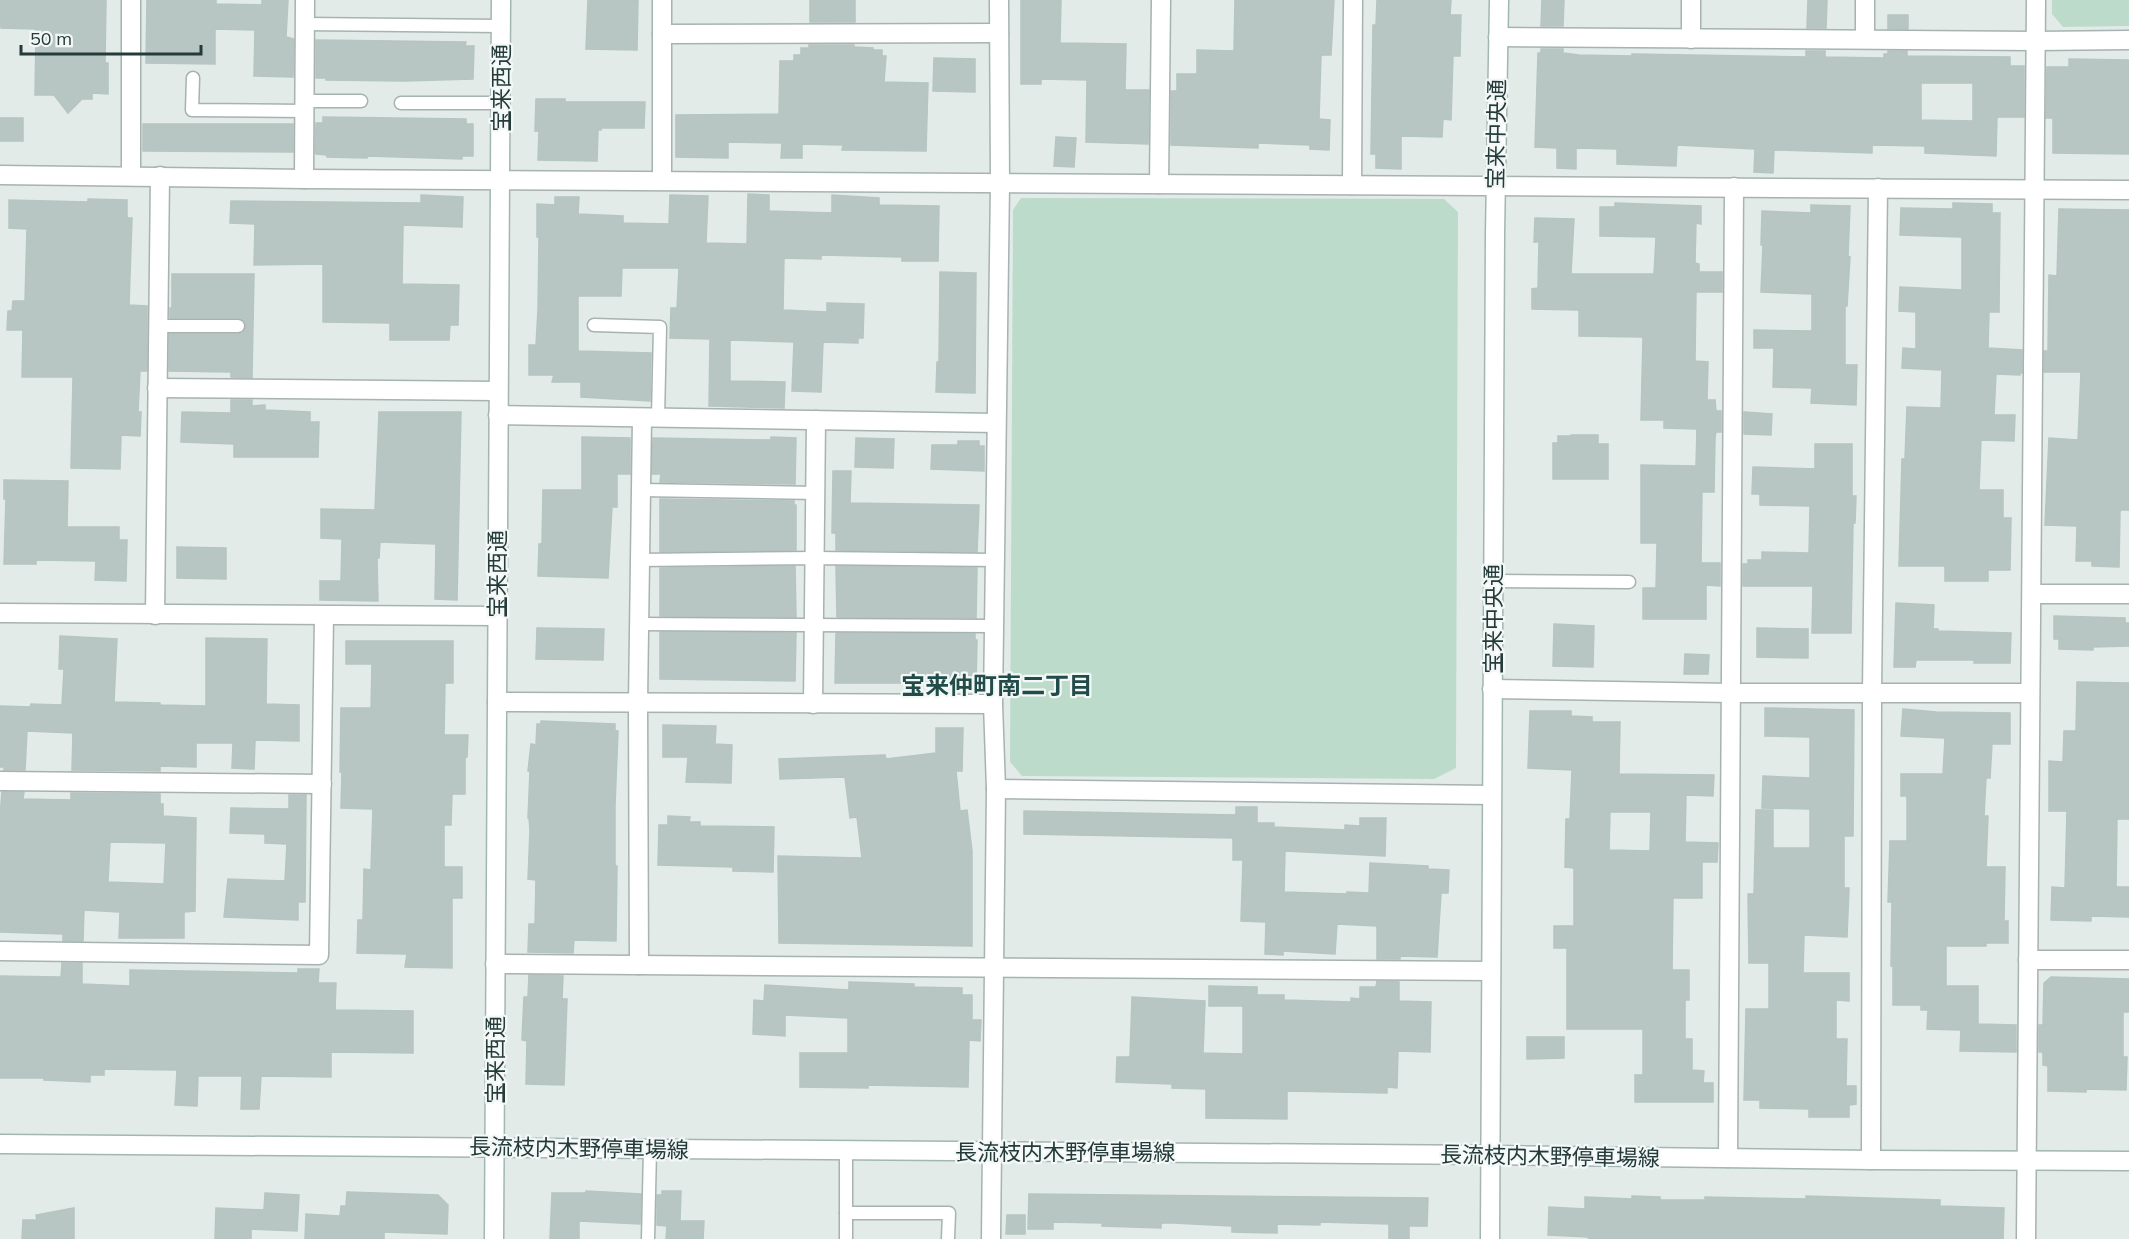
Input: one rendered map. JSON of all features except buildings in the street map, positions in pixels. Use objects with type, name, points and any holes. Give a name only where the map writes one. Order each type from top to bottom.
[{"type":"street","points":[[131,0],[131,176]]},
{"type":"street","points":[[304,179],[305,0]]},
{"type":"street","name":"宝来西通","points":[[494,1239],[501,0]]},
{"type":"street","points":[[662,0],[662,180]]},
{"type":"street","points":[[991,1239],[996,789],[993,704],[994,560],[1000,183],[999,0]]},
{"type":"street","points":[[1159,184],[1161,0]]},
{"type":"street","points":[[1352,184],[1353,0]]},
{"type":"street","name":"宝来中央通","points":[[1490,1239],[1495,187],[1499,0]]},
{"type":"street","points":[[1691,0],[1691,39]]},
{"type":"street","points":[[1865,0],[1865,39]]},
{"type":"street","points":[[2026,1239],[2036,0]]},
{"type":"street","points":[[662,34],[999,33]]},
{"type":"street","points":[[1498,37],[2129,40]]},
{"type":"street","points":[[0,175],[304,179],[2129,190]]},
{"type":"street","points":[[155,615],[160,176]]},
{"type":"street","points":[[1728,1158],[1734,187]]},
{"type":"street","points":[[1871,1160],[1872,692],[1878,188]]},
{"type":"street","points":[[157,388],[498,391]]},
{"type":"street","points":[[498,416],[996,423]]},
{"type":"street","points":[[639,965],[638,703],[641,489],[650,418]]},
{"type":"street","points":[[813,704],[816,420]]},
{"type":"street","points":[[2032,594],[2129,594]]},
{"type":"street","points":[[0,613],[498,616]]},
{"type":"street","points":[[0,951],[319,955],[324,616]]},
{"type":"street","points":[[1492,688],[1732,693],[2030,693]]},
{"type":"street","points":[[497,702],[993,704]]},
{"type":"street","points":[[0,781],[321,784]]},
{"type":"street","points":[[996,789],[1491,795]]},
{"type":"street","points":[[2028,960],[2129,960]]},
{"type":"street","points":[[495,964],[1490,971]]},
{"type":"street","name":"長流枝内木野停車場線","points":[[0,1144],[2129,1161]]},
{"type":"lane","points":[[305,24],[501,26]]},
{"type":"lane","points":[[193,78],[192,110],[305,106],[361,101]]},
{"type":"lane","points":[[401,103],[501,104]]},
{"type":"lane","points":[[594,325],[660,327],[650,418]]},
{"type":"lane","points":[[158,326],[238,326]]},
{"type":"lane","points":[[641,489],[815,493]]},
{"type":"lane","points":[[640,560],[815,558],[994,560]]},
{"type":"lane","points":[[1493,581],[1629,582]]},
{"type":"lane","points":[[639,624],[994,626]]},
{"type":"lane","points":[[648,1239],[650,1149]]},
{"type":"lane","points":[[846,1151],[846,1239]]},
{"type":"lane","points":[[846,1213],[949,1213],[948,1239]]},
{"type":"green space","points":[[2052,0],[2129,0],[2129,26],[2063,27],[2052,14]]},
{"type":"green space","points":[[1021,198],[1444,199],[1458,212],[1456,768],[1434,779],[1022,776],[1010,762],[1013,210]]},
{"type":"district","name":"宝来仲町南二丁目","points":[[997,685]]}]
